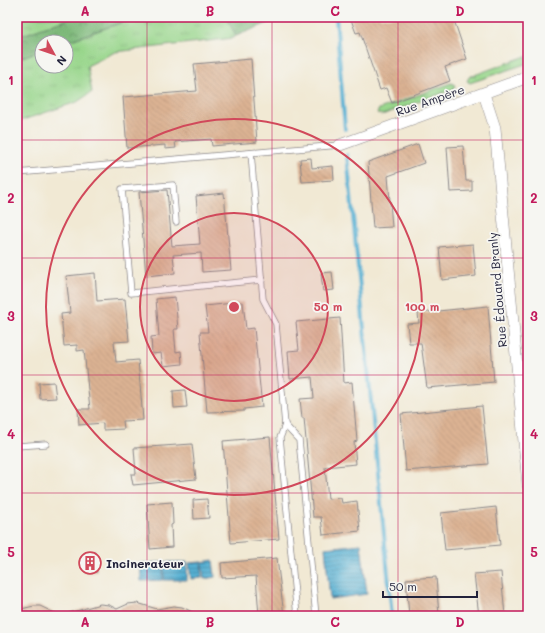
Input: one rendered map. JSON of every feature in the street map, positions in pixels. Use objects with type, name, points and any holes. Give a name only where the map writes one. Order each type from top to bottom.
[{"type":"street","name":"Rue Ampère","points":[[340,145],[528,77]]},
{"type":"street","name":"Rue Édouard Branly","points":[[484,94],[495,128],[528,485]]},
{"type":"lane","points":[[17,173],[340,145]]},
{"type":"lane","points":[[251,153],[263,299],[276,324],[285,425],[280,438],[297,616]]},
{"type":"lane","points":[[176,222],[173,185],[122,189],[131,293],[262,280]]},
{"type":"lane","points":[[285,425],[299,440],[316,616]]},
{"type":"lane","points":[[17,446],[46,444]]},
{"type":"green space","points":[[17,17],[74,17],[17,37]]},
{"type":"green space","points":[[74,17],[138,17],[74,39],[74,34],[34,34],[34,53],[17,59],[17,37]]},
{"type":"green space","points":[[138,17],[240,17],[229,21],[236,36],[233,38],[115,52],[87,66],[92,92],[77,102],[17,122],[17,59],[34,53],[34,74],[74,74],[74,39]]},
{"type":"green space","points":[[240,17],[283,17],[236,36],[228,21]]},
{"type":"green space","points":[[526,56],[528,63],[470,83],[467,81],[469,77]]},
{"type":"green space","points":[[451,83],[455,85],[454,89],[382,115],[377,113],[379,109]]},
{"type":"water","points":[[361,544],[367,594],[330,599],[325,548]]},
{"type":"water","points":[[213,560],[215,577],[204,579],[202,562]]},
{"type":"water","points":[[163,562],[163,580],[141,581],[140,563]]},
{"type":"water","points":[[164,562],[187,562],[187,580],[164,580]]},
{"type":"water","points":[[201,562],[202,578],[191,579],[189,563]]},
{"type":"building","points":[[350,17],[453,17],[467,59],[445,67],[450,81],[392,103],[386,88],[380,90],[360,32],[356,33]]},
{"type":"building","points":[[251,59],[257,142],[212,146],[211,139],[175,142],[176,148],[165,149],[165,145],[127,148],[123,97],[197,91],[194,64]]},
{"type":"building","points":[[418,144],[424,163],[388,176],[392,227],[373,228],[368,162]]},
{"type":"building","points":[[463,146],[466,181],[472,181],[472,191],[450,192],[447,147]]},
{"type":"building","points":[[311,158],[312,168],[333,166],[334,180],[302,182],[300,159]]},
{"type":"building","points":[[167,190],[172,246],[200,244],[196,196],[224,193],[231,270],[202,272],[201,253],[173,255],[175,273],[146,276],[139,192]]},
{"type":"building","points":[[473,244],[476,276],[442,280],[439,247]]},
{"type":"building","points":[[332,272],[334,290],[323,291],[321,273]]},
{"type":"building","points":[[95,273],[97,301],[125,299],[129,341],[114,342],[116,362],[138,360],[143,420],[123,421],[124,429],[103,430],[103,423],[79,425],[78,409],[90,409],[84,350],[77,351],[77,345],[64,346],[61,314],[70,313],[66,276]]},
{"type":"building","points":[[175,297],[178,329],[174,329],[176,352],[181,351],[182,364],[163,366],[161,353],[152,354],[151,337],[159,336],[156,299]]},
{"type":"building","points":[[243,302],[246,329],[254,328],[262,407],[244,409],[244,411],[207,412],[200,332],[208,332],[205,306]]},
{"type":"building","points":[[488,306],[494,382],[427,388],[421,343],[409,343],[407,324],[419,323],[418,313]]},
{"type":"building","points":[[340,318],[344,383],[352,382],[357,441],[354,442],[356,464],[325,467],[328,499],[341,498],[342,503],[357,501],[360,531],[323,535],[321,517],[313,517],[304,418],[302,418],[300,399],[314,398],[312,377],[290,379],[288,351],[299,350],[296,322]]},
{"type":"building","points":[[54,382],[56,398],[40,399],[39,383]]},
{"type":"building","points":[[185,390],[187,407],[174,408],[173,391]]},
{"type":"building","points":[[482,406],[488,464],[406,471],[401,414]]},
{"type":"building","points":[[270,437],[279,539],[231,543],[223,441]]},
{"type":"building","points":[[192,444],[196,479],[133,485],[131,474],[136,474],[134,448]]},
{"type":"building","points":[[207,499],[209,518],[194,519],[193,500]]},
{"type":"building","points":[[172,502],[172,547],[150,549],[147,504]]},
{"type":"building","points":[[496,507],[500,545],[445,550],[441,513]]},
{"type":"building","name":"Incinerateur","points":[[95,552],[97,572],[86,573],[84,553]]},
{"type":"building","points":[[277,558],[284,616],[259,616],[256,576],[222,578],[221,563]]},
{"type":"building","points":[[501,572],[505,616],[479,616],[474,574]]},
{"type":"building","points":[[436,577],[439,616],[409,616],[406,579]]},
{"type":"building","points":[[137,603],[157,609],[174,606],[182,607],[201,616],[70,616],[69,613],[100,604],[109,605],[117,609],[128,604]]},
{"type":"building","points":[[40,606],[61,616],[17,616],[17,610]]},
{"type":"waterway","points":[[336,17],[345,129]]},
{"type":"waterway","points":[[347,155],[392,616]]},
{"type":"place","name":"Incinerateur","points":[[90,563]]}]
